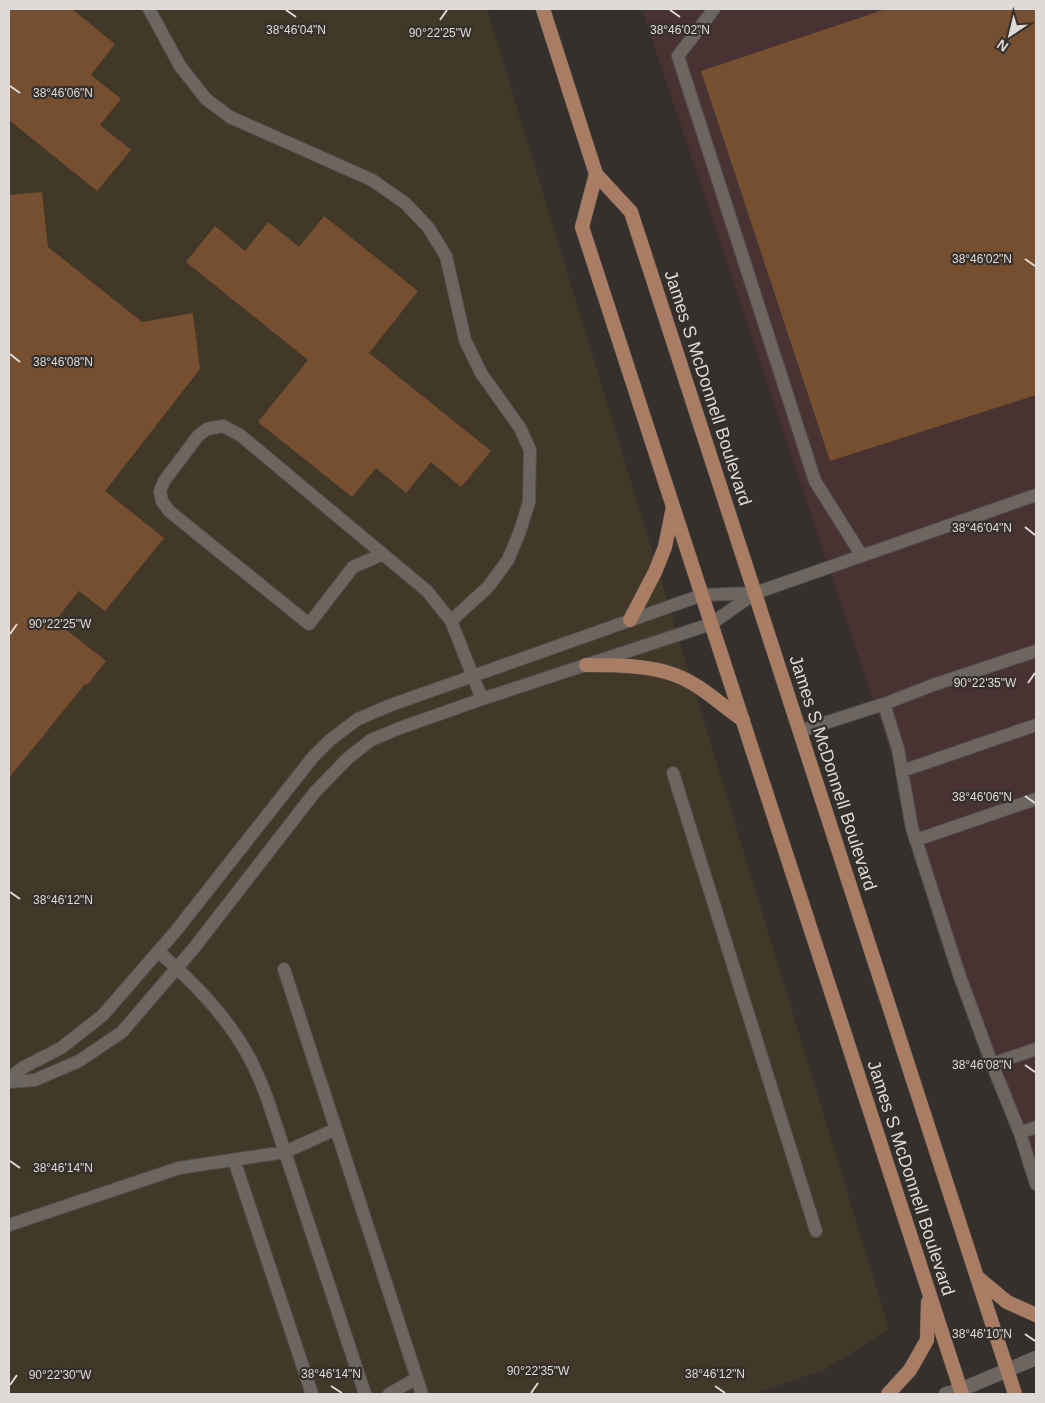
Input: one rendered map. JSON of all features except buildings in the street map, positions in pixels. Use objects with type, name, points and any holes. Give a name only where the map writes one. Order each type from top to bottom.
[{"type":"main road","name":"James S McDonnell Boulevard","points":[[543,9],[596,174],[631,212],[1015,1394]]},
{"type":"main road","name":"James S McDonnell Boulevard","points":[[596,174],[582,227],[961,1392]]},
{"type":"main road","points":[[630,620],[655,572],[665,546],[673,506]]},
{"type":"main road","points":[[586,664],[631,665],[674,674],[695,685],[743,720]]},
{"type":"main road","points":[[977,1277],[1007,1302],[1036,1315]]},
{"type":"main road","points":[[888,1394],[910,1370],[927,1340],[928,1291]]},
{"type":"street","points":[[946,1394],[961,1392],[1036,1358]]},
{"type":"lane","points":[[149,9],[180,66],[206,99],[230,118],[372,180],[405,203],[428,227],[446,256],[465,340],[481,373],[520,428],[530,450],[529,502],[508,560],[488,588],[450,621]]},
{"type":"lane","points":[[714,9],[678,56],[815,481],[862,556]]},
{"type":"lane","points":[[383,554],[353,567],[308,624],[169,511],[162,501],[160,491],[164,481],[198,436],[207,429],[223,426],[240,435],[383,554],[427,591],[450,621],[482,699]]},
{"type":"lane","points":[[9,1082],[35,1080],[79,1061],[122,1032],[194,948],[315,792],[347,759],[371,740],[482,699],[711,624],[755,593],[1036,495]]},
{"type":"lane","points":[[9,1078],[24,1067],[61,1048],[103,1015],[158,951],[296,777],[330,740],[358,719],[391,705],[702,595],[755,593]]},
{"type":"lane","points":[[800,731],[1036,651]]},
{"type":"lane","points":[[884,704],[898,749],[912,828],[959,974],[1020,1133],[1036,1184]]},
{"type":"lane","points":[[902,771],[1036,725]]},
{"type":"lane","points":[[673,773],[816,1231]]},
{"type":"lane","points":[[916,840],[1036,799]]},
{"type":"lane","points":[[158,951],[204,995],[227,1023],[250,1059],[267,1098],[365,1394]]},
{"type":"lane","points":[[284,969],[422,1394]]},
{"type":"lane","points":[[992,1064],[1036,1049]]},
{"type":"lane","points":[[1020,1133],[1036,1127]]},
{"type":"lane","points":[[9,1225],[179,1168],[285,1152],[336,1129]]},
{"type":"lane","points":[[234,1160],[312,1394]]},
{"type":"lane","points":[[389,1394],[417,1378]]},
{"type":"shaded area","points":[[9,9],[487,9],[889,1329],[826,1369],[753,1394],[9,1394]]},
{"type":"shaded area","points":[[642,9],[1036,9],[1036,1186]]}]
